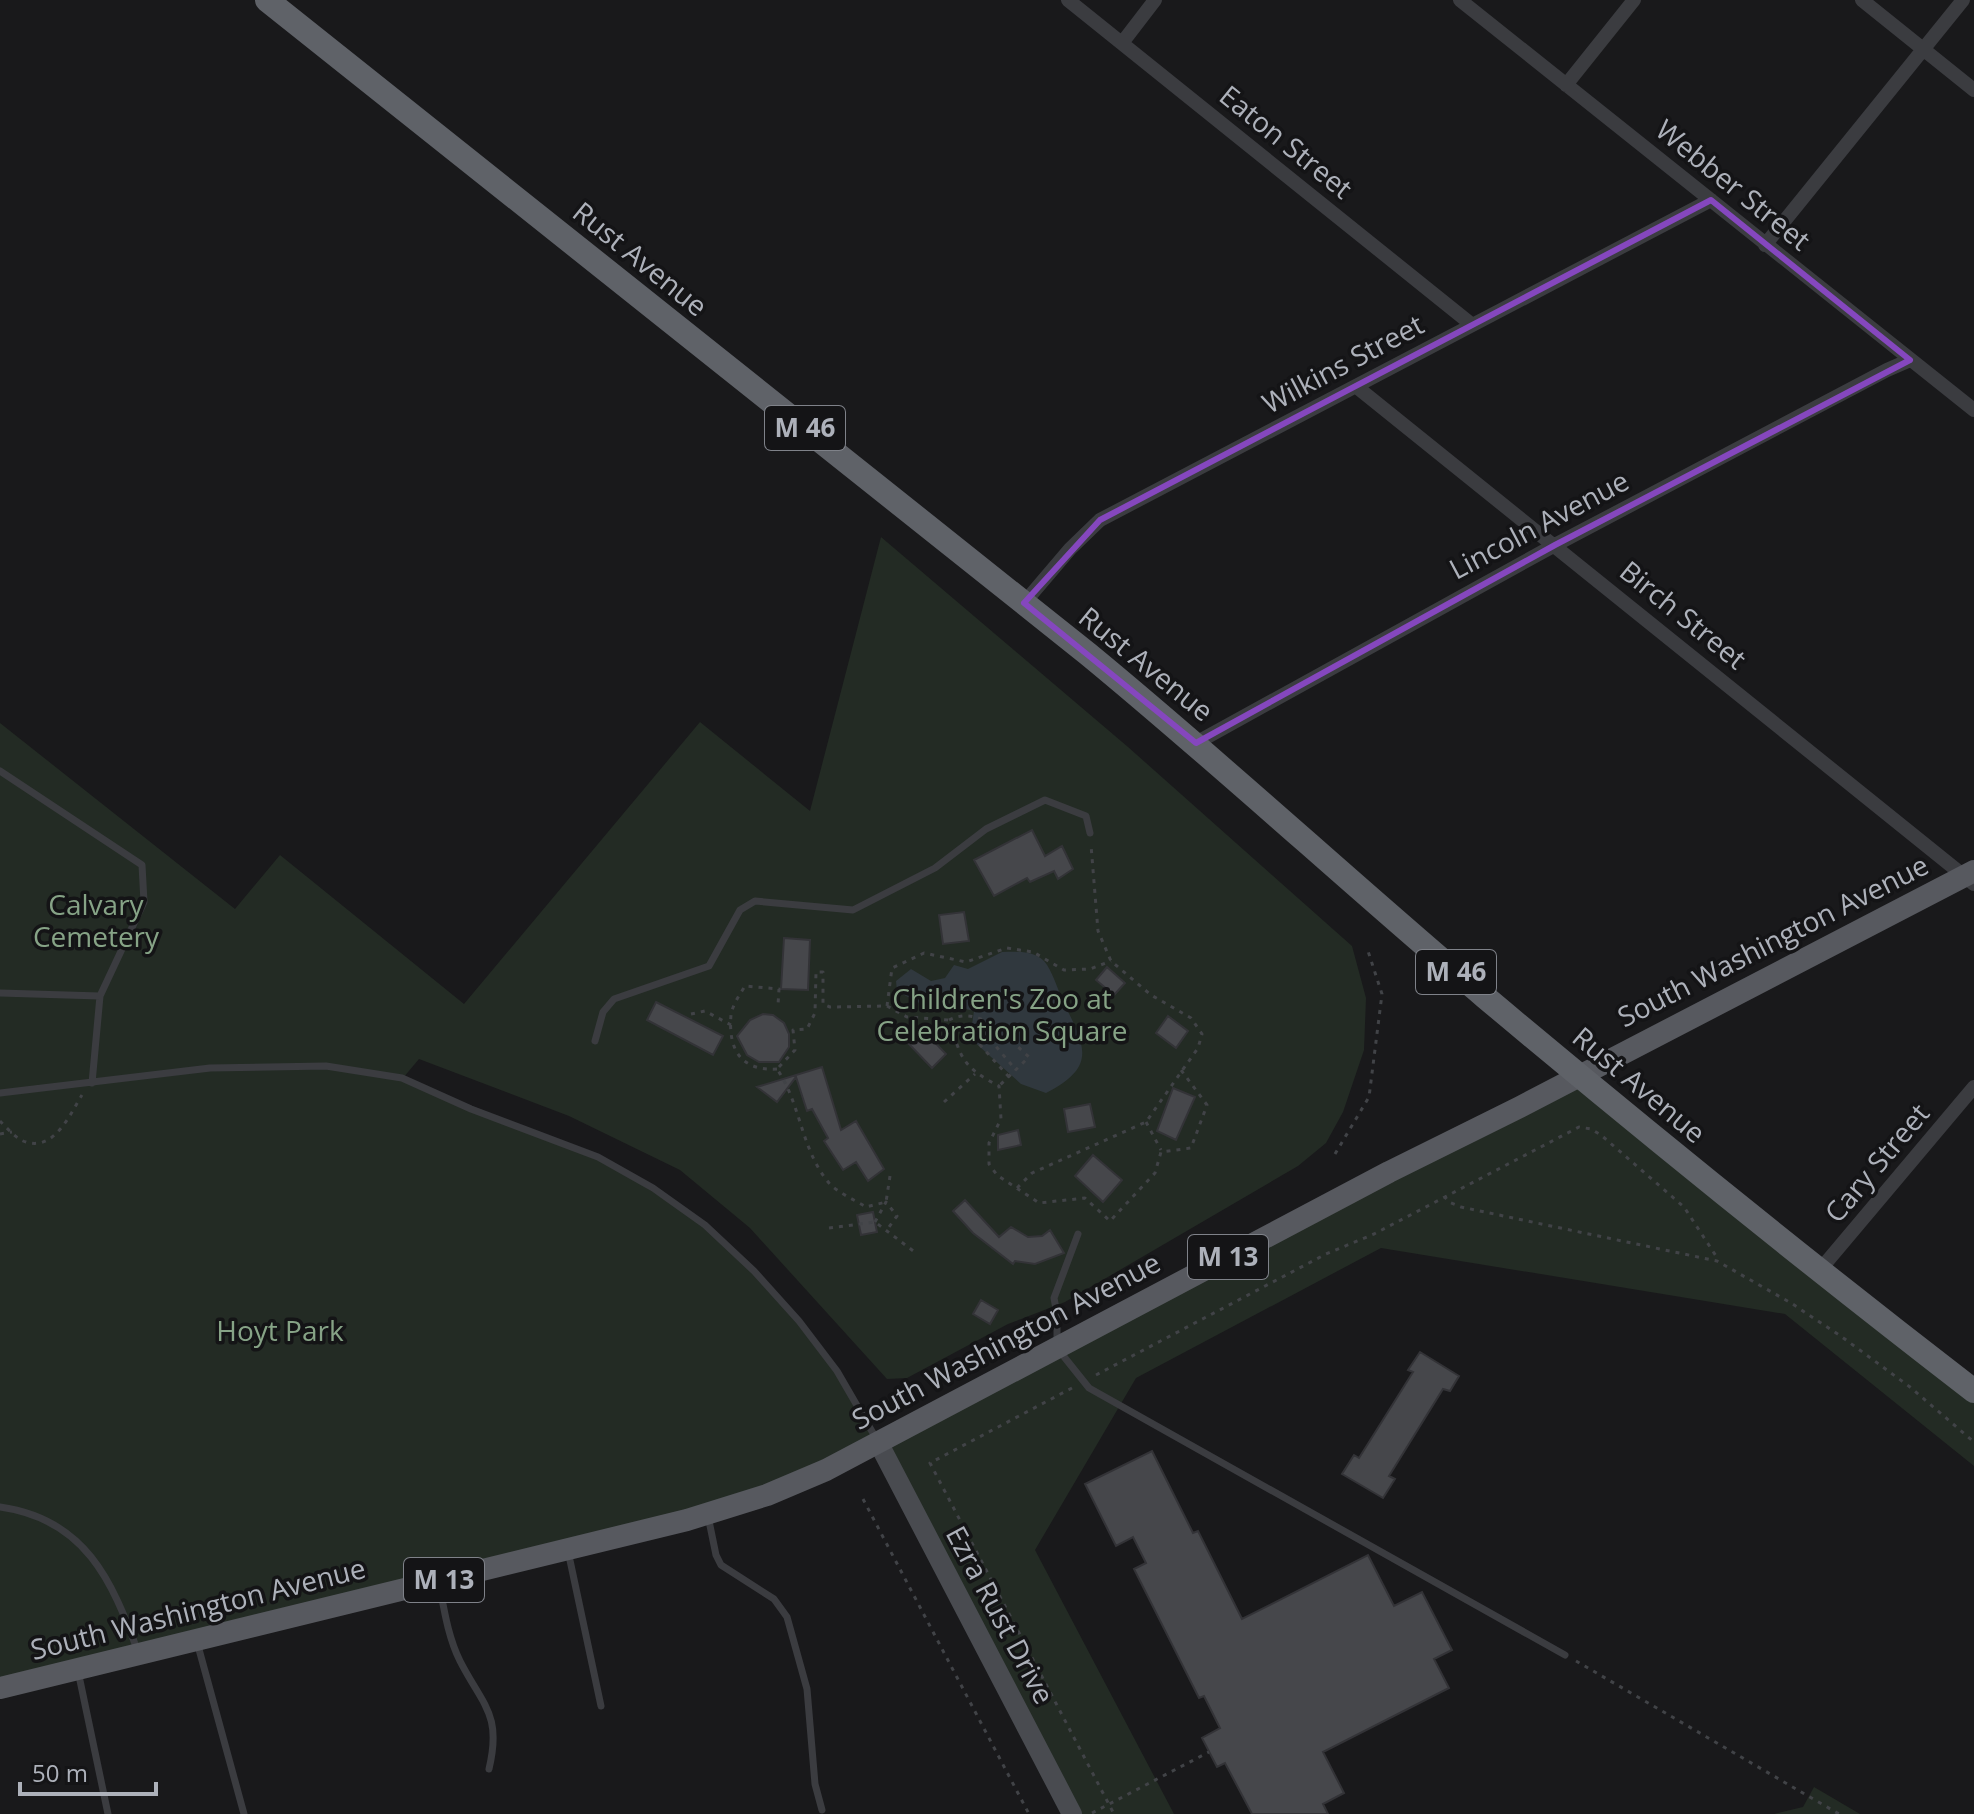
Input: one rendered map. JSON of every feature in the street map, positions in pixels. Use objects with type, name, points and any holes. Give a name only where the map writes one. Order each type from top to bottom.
[{"type":"highway","name":"Rust Avenue","points":[[267,0],[1196,743],[1384,910],[1581,1075],[1819,1271],[1974,1391]]},
{"type":"main road","name":"South Washington Avenue","points":[[0,1688],[568,1549],[707,1514],[767,1495],[815,1475],[1389,1172],[1971,877]]},
{"type":"main road","name":"Ezra Rust Drive","points":[[878,1442],[1072,1814]]},
{"type":"street","name":"Eaton Street","points":[[1068,0],[1471,324]]},
{"type":"street","points":[[1122,43],[1155,0]]},
{"type":"street","name":"Webber Street","points":[[1460,0],[1969,406]]},
{"type":"street","points":[[1566,85],[1634,0]]},
{"type":"street","points":[[1862,0],[1974,90]]},
{"type":"street","points":[[1765,245],[1963,0]]},
{"type":"street","name":"Wilkins Street","points":[[1024,603],[1070,549],[1100,520],[1358,388],[1471,324],[1711,200]]},
{"type":"street","name":"Lincoln Avenue","points":[[1196,743],[1555,545],[1910,360]]},
{"type":"street","name":"Birch Street","points":[[1358,388],[1971,877]]},
{"type":"street","points":[[1969,406],[1974,390]]},
{"type":"street","name":"Cary Street","points":[[1819,1271],[1974,1087]]},
{"type":"lane","points":[[0,771],[142,865],[144,902],[100,996],[92,1083]]},
{"type":"lane","points":[[595,1041],[603,1012],[614,999],[709,966],[740,910],[755,901],[853,910],[935,868],[986,829],[1045,800],[1086,816],[1090,833]]},
{"type":"lane","points":[[0,993],[100,996]]},
{"type":"lane","points":[[0,1093],[210,1068],[326,1066],[402,1078],[471,1109],[598,1157],[653,1188],[705,1225],[754,1271],[799,1321],[837,1371],[878,1442]]},
{"type":"lane","points":[[1078,1234],[1054,1298],[1057,1348],[1089,1388],[1565,1655]]},
{"type":"lane","points":[[0,1507],[50,1521],[82,1545],[102,1568],[113,1589],[139,1654]]},
{"type":"lane","points":[[707,1514],[721,1565],[774,1599],[787,1617],[807,1689],[815,1784],[822,1810]]},
{"type":"lane","points":[[568,1549],[601,1706]]},
{"type":"lane","points":[[439,1581],[453,1644],[492,1719],[495,1736],[489,1769]]},
{"type":"lane","points":[[196,1640],[244,1814]]},
{"type":"lane","points":[[77,1669],[108,1814]]},
{"type":"path","points":[[1017,1188],[1032,1173],[1146,1122],[1198,1048],[1202,1034],[1191,1018],[1151,995],[1111,961],[1098,931],[1090,833]]},
{"type":"path","points":[[887,1006],[892,968],[924,953],[966,962],[1007,948],[1033,952],[1064,970],[1090,969],[1111,961]]},
{"type":"path","points":[[1335,1154],[1369,1097],[1382,994],[1367,948]]},
{"type":"path","points":[[778,1005],[779,989],[745,986],[731,1013],[733,1043],[740,1059],[759,1070],[777,1069],[795,1050],[793,1030],[807,1029],[815,1013],[816,972],[823,972],[823,1004],[830,1007],[887,1006],[907,1017],[949,1020],[959,1015],[986,1019],[1029,1057],[999,1086]]},
{"type":"path","points":[[691,1014],[705,1011],[732,1025]]},
{"type":"path","points":[[949,1020],[960,1054],[975,1074],[999,1086]]},
{"type":"path","points":[[1009,1077],[972,1036],[981,1029],[1016,1070]]},
{"type":"path","points":[[777,1069],[790,1087],[812,1156],[831,1185],[866,1207],[886,1202]]},
{"type":"path","points":[[1161,1152],[1191,1148],[1207,1105],[1181,1070]]},
{"type":"path","points":[[944,1102],[975,1074]]},
{"type":"path","points":[[0,1121],[25,1142],[42,1143],[54,1136],[92,1083]]},
{"type":"path","points":[[999,1086],[1001,1119],[989,1143],[989,1164],[997,1175],[1039,1203],[1085,1198],[1110,1221],[1155,1173],[1161,1152],[1146,1122]]},
{"type":"path","points":[[1114,1814],[930,1463],[1326,1254],[1374,1234],[1572,1129],[1591,1129],[1684,1207],[1717,1261]]},
{"type":"path","points":[[0,1134],[12,1132]]},
{"type":"path","points":[[875,1222],[886,1202],[890,1176]]},
{"type":"path","points":[[1444,1196],[1461,1207],[1717,1261],[1791,1303],[1842,1337],[1910,1387],[1974,1442]]},
{"type":"path","points":[[886,1202],[897,1216],[886,1231]]},
{"type":"path","points":[[829,1228],[875,1222],[916,1253]]},
{"type":"path","points":[[863,1499],[1029,1814]]},
{"type":"path","points":[[1565,1655],[1839,1814]]},
{"type":"path","points":[[1089,1814],[1209,1752]]},
{"type":"highlighted area","points":[[1711,200],[1910,360],[1555,545],[1196,743],[1024,603],[1100,520]]},
{"type":"green space","points":[[881,537],[1128,747],[1352,946],[1366,998],[1364,1050],[1343,1112],[1326,1143],[1298,1166],[1065,1302],[1008,1324],[907,1378],[887,1379],[750,1228],[680,1170],[569,1116],[419,1059],[403,1078],[598,1157],[705,1225],[754,1270],[837,1371],[878,1442],[767,1495],[0,1688],[0,723],[235,909],[280,855],[464,1004],[700,722],[810,811]]},
{"type":"green space","points":[[1581,1075],[1974,1391],[1974,1466],[1785,1314],[1381,1248],[1136,1378],[1035,1550],[1174,1814],[1072,1814],[878,1442]]},
{"type":"green space","points":[[1814,1787],[1860,1814],[1774,1814],[1803,1807]]},
{"type":"shaded area","points":[[1002,952],[1029,953],[1044,961],[1081,1042],[1080,1064],[1074,1073],[1046,1093],[1021,1084],[970,1038],[974,1011],[958,1007],[946,993],[923,1005],[897,991],[896,981],[911,969],[931,981],[945,978],[954,965],[968,969]]},
{"type":"building","points":[[1032,830],[1045,856],[1062,846],[1073,869],[1058,879],[1054,871],[1030,882],[1027,878],[994,896],[974,860]]},
{"type":"building","points":[[964,912],[969,941],[943,944],[939,915]]},
{"type":"building","points":[[784,938],[810,940],[808,990],[781,989]]},
{"type":"building","points":[[1107,967],[1125,983],[1114,995],[1096,980]]},
{"type":"building","points":[[656,1002],[723,1036],[713,1055],[647,1020]]},
{"type":"building","points":[[763,1014],[773,1015],[784,1023],[789,1034],[789,1047],[779,1062],[759,1062],[747,1055],[737,1036],[750,1020]]},
{"type":"building","points":[[1168,1016],[1188,1031],[1176,1048],[1156,1033]]},
{"type":"building","points":[[921,1028],[946,1054],[932,1068],[907,1042]]},
{"type":"building","points":[[822,1067],[841,1130],[856,1121],[884,1169],[868,1181],[856,1162],[843,1170],[824,1141],[828,1138],[812,1109],[807,1111],[796,1077],[777,1102],[757,1087]]},
{"type":"building","points":[[1173,1088],[1195,1097],[1176,1140],[1157,1131]]},
{"type":"building","points":[[1090,1104],[1095,1127],[1068,1132],[1064,1109]]},
{"type":"building","points":[[1018,1130],[1021,1145],[998,1150],[998,1135]]},
{"type":"building","points":[[1093,1155],[1122,1180],[1103,1202],[1075,1176]]},
{"type":"building","points":[[965,1200],[999,1237],[1011,1227],[1028,1237],[1042,1236],[1050,1230],[1064,1253],[1035,1264],[1015,1261],[1013,1264],[973,1233],[953,1211]]},
{"type":"building","points":[[873,1212],[877,1232],[861,1235],[857,1215]]},
{"type":"building","points":[[981,1300],[998,1310],[990,1324],[973,1314]]},
{"type":"building","points":[[1420,1352],[1459,1376],[1450,1391],[1443,1389],[1389,1476],[1395,1479],[1383,1498],[1342,1474],[1354,1455],[1359,1458],[1413,1372],[1408,1370]]},
{"type":"building","points":[[1152,1451],[1193,1533],[1198,1531],[1242,1619],[1368,1555],[1394,1606],[1422,1592],[1452,1650],[1434,1659],[1449,1688],[1323,1752],[1344,1793],[1323,1804],[1328,1814],[1252,1814],[1225,1763],[1217,1767],[1202,1738],[1220,1728],[1204,1696],[1199,1698],[1134,1569],[1146,1563],[1133,1537],[1116,1546],[1085,1484]]},
{"type":"park label","name":"Calvary Cemetery","points":[[96,921]]},
{"type":"park label","name":"Children's Zoo at Celebration Square","points":[[1002,1015]]},
{"type":"park label","name":"Hoyt Park","points":[[280,1331]]}]
